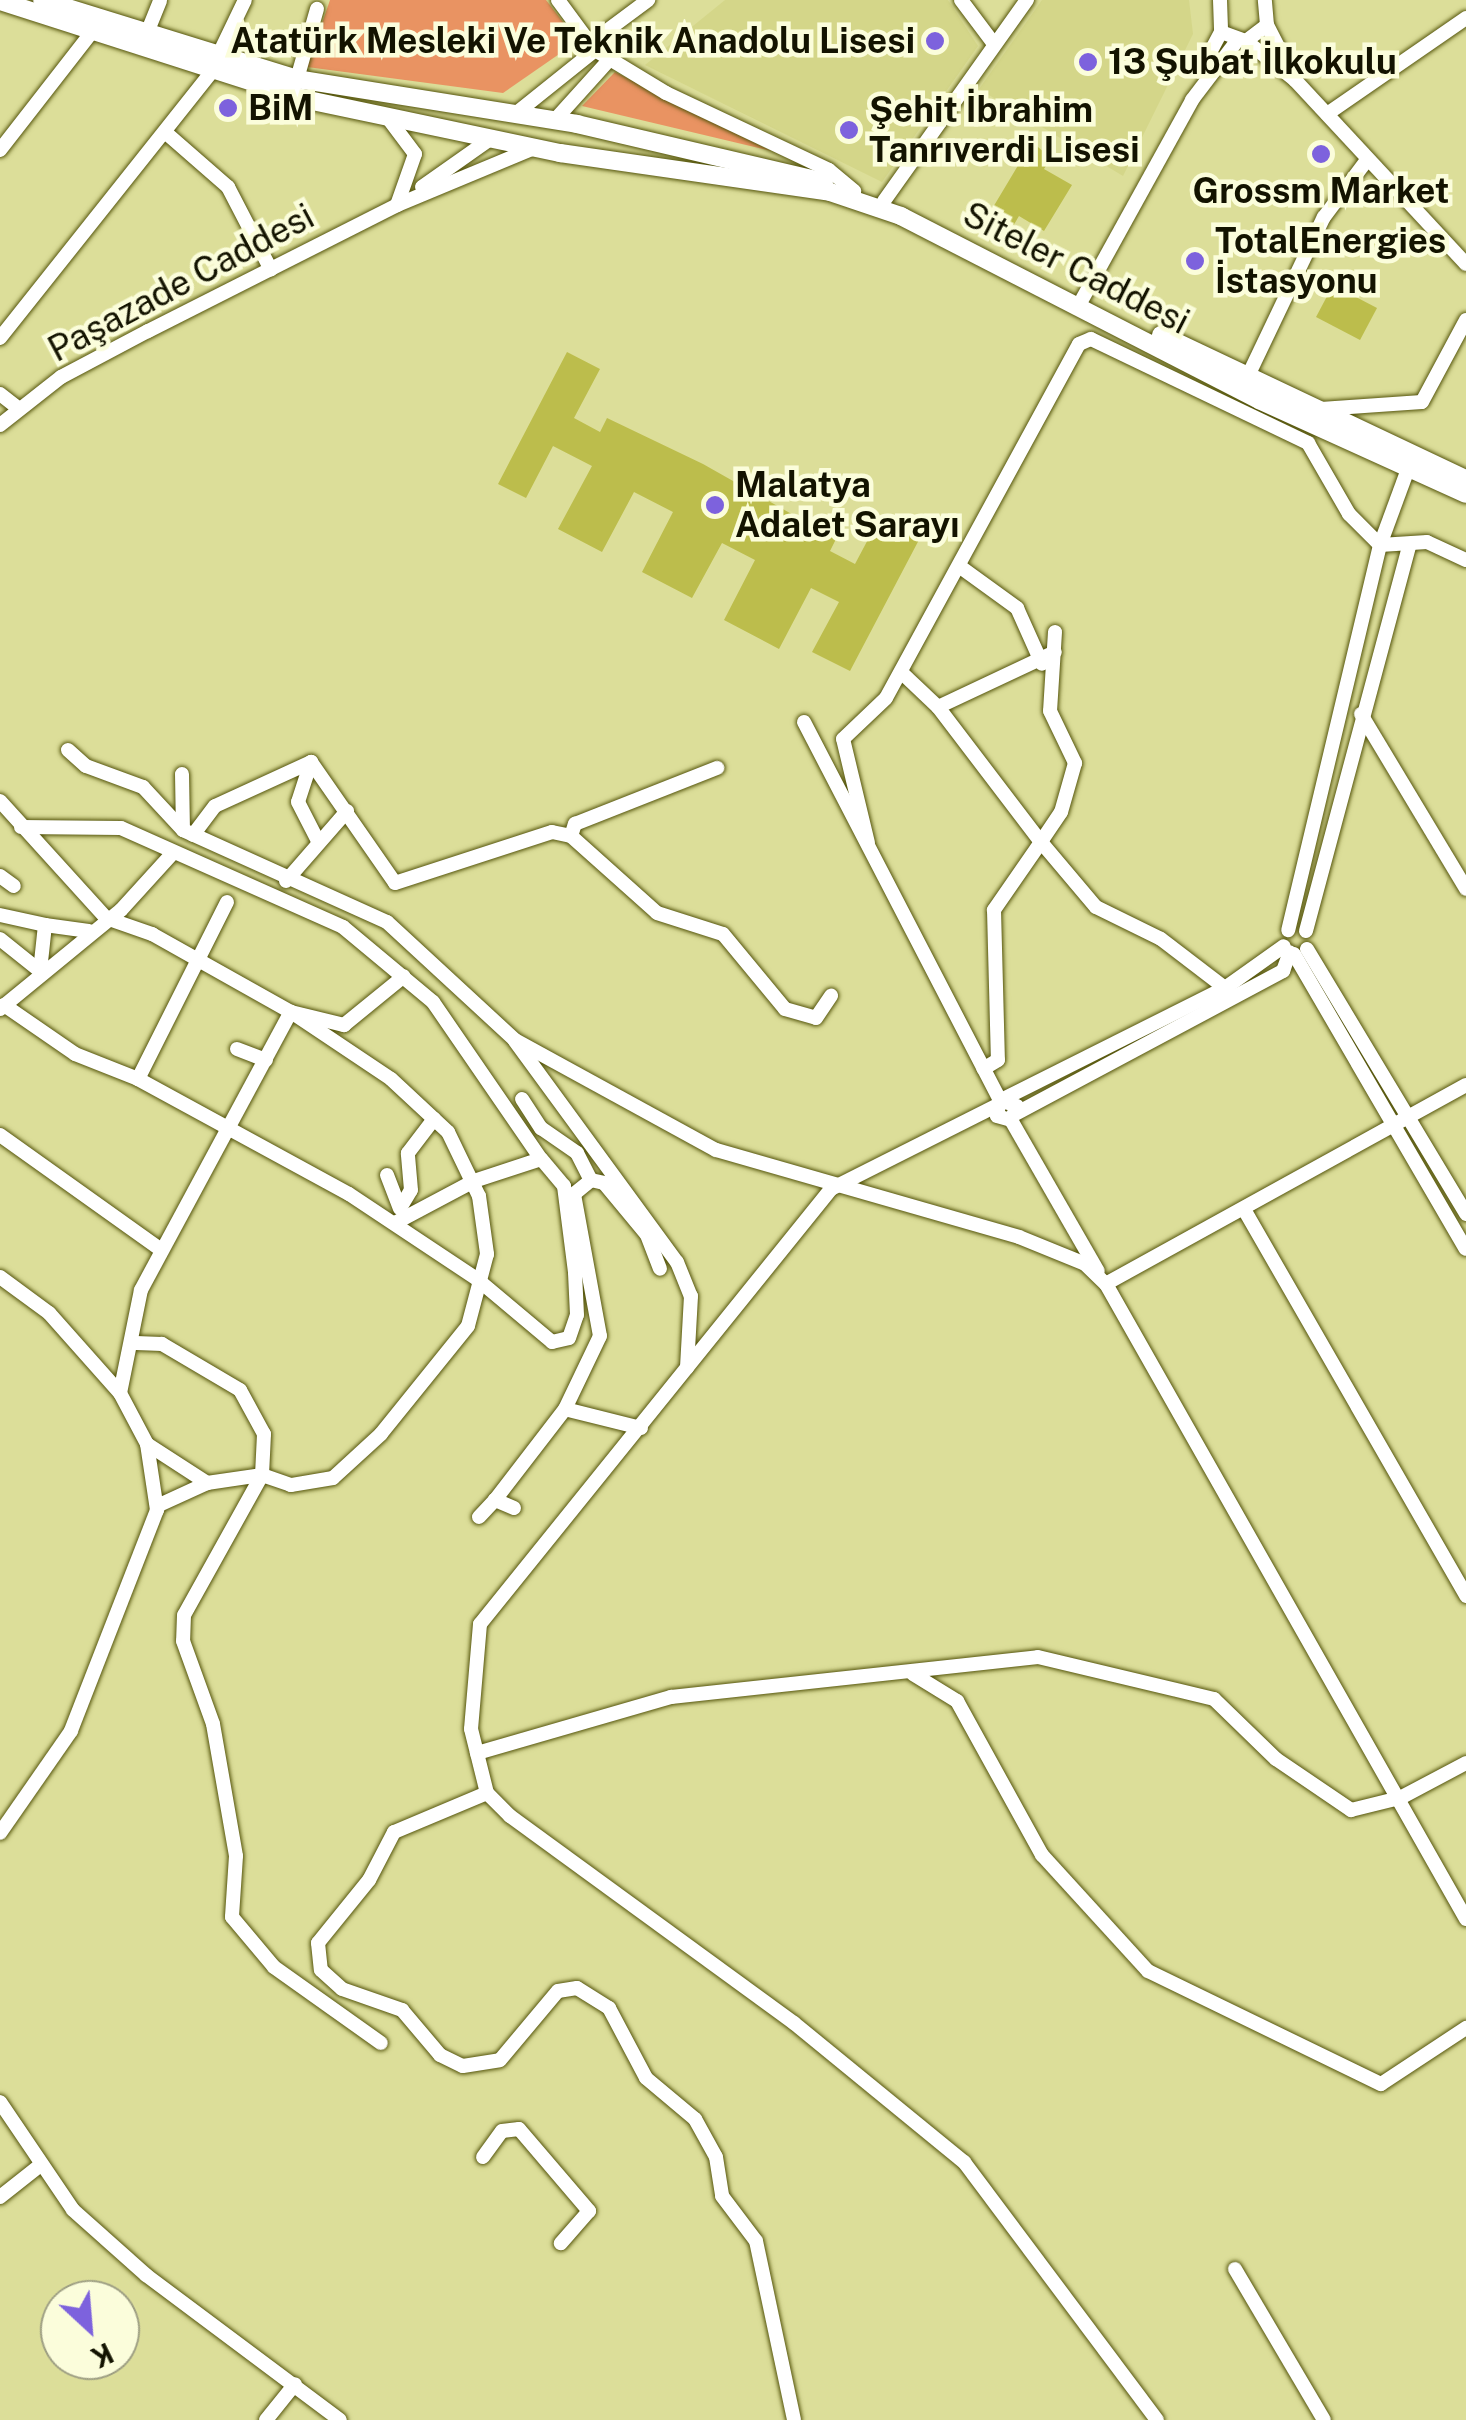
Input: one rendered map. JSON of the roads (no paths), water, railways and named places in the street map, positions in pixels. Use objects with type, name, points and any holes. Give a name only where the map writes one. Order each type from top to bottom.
[{"type":"main road","points":[[42,0],[74,4],[214,64]]},
{"type":"main road","points":[[0,1],[91,33],[214,64]]},
{"type":"main road","name":"Siteler Caddesi","points":[[214,64],[554,121],[854,191],[884,202],[1408,469],[1466,494]]},
{"type":"main road","name":"Siteler Caddesi","points":[[214,64],[379,112],[526,146],[830,192],[901,216],[1466,479]]},
{"type":"main road","points":[[490,138],[524,117]]},
{"type":"main road","points":[[526,146],[554,121]]},
{"type":"street","points":[[146,33],[160,0]]},
{"type":"street","points":[[0,338],[166,132],[214,64],[245,0]]},
{"type":"street","points":[[558,0],[592,47],[610,60],[830,170],[854,191]]},
{"type":"street","points":[[524,117],[592,47],[648,0]]},
{"type":"street","points":[[961,0],[994,44]]},
{"type":"street","points":[[884,202],[1027,0]]},
{"type":"street","points":[[1078,300],[1221,32],[1217,2]]},
{"type":"street","points":[[1268,3],[1267,24],[1294,80]]},
{"type":"street","points":[[297,79],[317,9]]},
{"type":"street","points":[[1327,114],[1466,18]]},
{"type":"street","points":[[1078,300],[1192,100],[1242,41],[1267,24]]},
{"type":"street","points":[[1221,32],[1242,41],[1294,80],[1466,264]]},
{"type":"street","points":[[0,150],[91,33]]},
{"type":"street","points":[[554,121],[610,60]]},
{"type":"street","points":[[379,112],[411,140],[414,154],[397,204]]},
{"type":"street","points":[[166,132],[228,187],[270,270]]},
{"type":"street","name":"Paşazade Caddesi","points":[[397,204],[490,138]]},
{"type":"street","name":"Paşazade Caddesi","points":[[0,425],[62,377],[397,204],[526,146]]},
{"type":"street","points":[[1248,376],[1324,216],[1366,160]]},
{"type":"street","points":[[1315,409],[1422,402],[1466,320]]},
{"type":"street","points":[[868,843],[844,739],[877,712],[902,672],[1079,344],[1091,340],[1308,443],[1349,514],[1380,546],[1427,542],[1466,560]]},
{"type":"street","points":[[0,394],[19,409]]},
{"type":"street","points":[[1408,469],[1380,546],[1288,930],[1294,950],[1466,1249]]},
{"type":"street","points":[[804,722],[1000,1101],[1000,1119],[1014,1116],[1282,971],[1306,931],[1409,546]]},
{"type":"street","points":[[959,566],[1017,608],[1043,666],[1050,711],[1076,763],[1062,812],[994,910],[998,1060],[983,1069]]},
{"type":"street","points":[[938,707],[1043,666],[1054,652],[1054,632]]},
{"type":"street","points":[[902,672],[938,707],[1096,907],[1161,940],[1225,988]]},
{"type":"street","points":[[1361,714],[1466,889]]},
{"type":"street","points":[[68,750],[86,766],[143,787],[188,833],[286,881],[388,922],[515,1040],[677,1262],[691,1296],[687,1369]]},
{"type":"street","points":[[188,833],[215,806],[311,762]]},
{"type":"street","points":[[311,762],[402,884],[552,832],[570,836],[657,913],[723,934],[785,1010],[816,1018],[830,996]]},
{"type":"street","points":[[311,762],[298,802],[318,841]]},
{"type":"street","points":[[570,836],[575,824],[717,768]]},
{"type":"street","points":[[182,774],[188,833]]},
{"type":"street","points":[[0,801],[106,918],[195,959],[291,1012],[434,1119],[474,1181],[487,1254],[477,1279],[468,1326],[441,1366],[333,1478],[291,1484],[262,1475],[207,1483],[157,1506]]},
{"type":"street","points":[[286,881],[347,811]]},
{"type":"street","points":[[22,827],[106,823],[343,928],[434,1002],[564,1186],[576,1315],[568,1338],[552,1342],[477,1279],[395,1224],[138,1079],[75,1054],[2,1007],[106,918],[172,854]]},
{"type":"street","points":[[0,876],[14,886]]},
{"type":"street","points":[[138,1079],[227,902]]},
{"type":"street","points":[[0,915],[90,931]]},
{"type":"street","points":[[40,971],[46,925]]},
{"type":"street","points":[[1288,930],[1306,931]]},
{"type":"street","points":[[0,938],[40,971]]},
{"type":"street","points":[[1157,2420],[964,2162],[487,1793],[469,1706],[480,1624],[831,1189],[1294,950]]},
{"type":"street","points":[[1294,950],[1411,1116],[1466,1214]]},
{"type":"street","points":[[291,1012],[344,1025],[404,976]]},
{"type":"street","points":[[120,1393],[136,1344],[131,1318],[160,1249],[291,1012]]},
{"type":"street","points":[[515,1040],[716,1150],[831,1189],[1019,1237],[1085,1264],[1106,1284]]},
{"type":"street","points":[[238,1049],[266,1060]]},
{"type":"street","points":[[1106,1284],[1466,1086]]},
{"type":"street","points":[[522,1099],[540,1128],[577,1153],[591,1180],[604,1183],[648,1235],[660,1268]]},
{"type":"street","points":[[1014,1116],[1466,1920]]},
{"type":"street","points":[[395,1224],[411,1190],[408,1153],[434,1119]]},
{"type":"street","points":[[0,1135],[160,1249]]},
{"type":"street","points":[[395,1224],[474,1181],[542,1158]]},
{"type":"street","points":[[387,1176],[402,1205]]},
{"type":"street","points":[[479,1518],[565,1409],[600,1336],[574,1194],[591,1180]]},
{"type":"street","points":[[1244,1211],[1466,1596]]},
{"type":"street","points":[[0,1277],[49,1313],[120,1393],[147,1444],[157,1506],[149,1545],[71,1731],[0,1833]]},
{"type":"street","points":[[136,1344],[162,1344],[240,1390],[264,1434],[262,1475],[184,1615],[183,1642],[212,1724],[236,1856],[232,1916],[274,1966],[381,2043]]},
{"type":"street","points":[[565,1409],[641,1428]]},
{"type":"street","points":[[147,1444],[207,1483]]},
{"type":"street","points":[[495,1500],[514,1508]]},
{"type":"street","points":[[477,1753],[671,1697],[1038,1657],[1178,1685],[1214,1699],[1276,1759],[1352,1810],[1400,1798],[1466,1763]]},
{"type":"street","points":[[908,1672],[958,1700],[1042,1855],[1148,1972],[1268,2023],[1344,2071],[1381,2084],[1466,2028]]},
{"type":"street","points":[[487,1793],[394,1832],[369,1880],[318,1943],[321,1970],[342,1989],[402,2010],[440,2055],[464,2066],[500,2060],[558,1991],[577,1988],[609,2008],[646,2078],[694,2118],[716,2157],[722,2196],[756,2241],[794,2420]]},
{"type":"street","points":[[0,2102],[38,2167],[146,2275],[340,2420]]},
{"type":"street","points":[[482,2158],[502,2130],[519,2128],[589,2211],[562,2243]]},
{"type":"street","points":[[0,2197],[38,2167]]},
{"type":"street","points":[[1236,2269],[1324,2420]]},
{"type":"street","points":[[266,2420],[295,2384]]},
{"type":"place","name":"Atatürk Mesleki Ve Teknik Anadolu Lisesi","points":[[935,41]]},
{"type":"place","name":"13 Şubat İlkokulu","points":[[1088,62]]},
{"type":"place","name":"BiM","points":[[228,108]]},
{"type":"place","name":"Şehit İbrahim Tanrıverdi Lisesi","points":[[849,130]]},
{"type":"place","name":"Grossm Market","points":[[1321,154]]},
{"type":"place","name":"TotalEnergies İstasyonu","points":[[1195,261]]},
{"type":"place","name":"Malatya Adalet Sarayı","points":[[715,505]]}]
